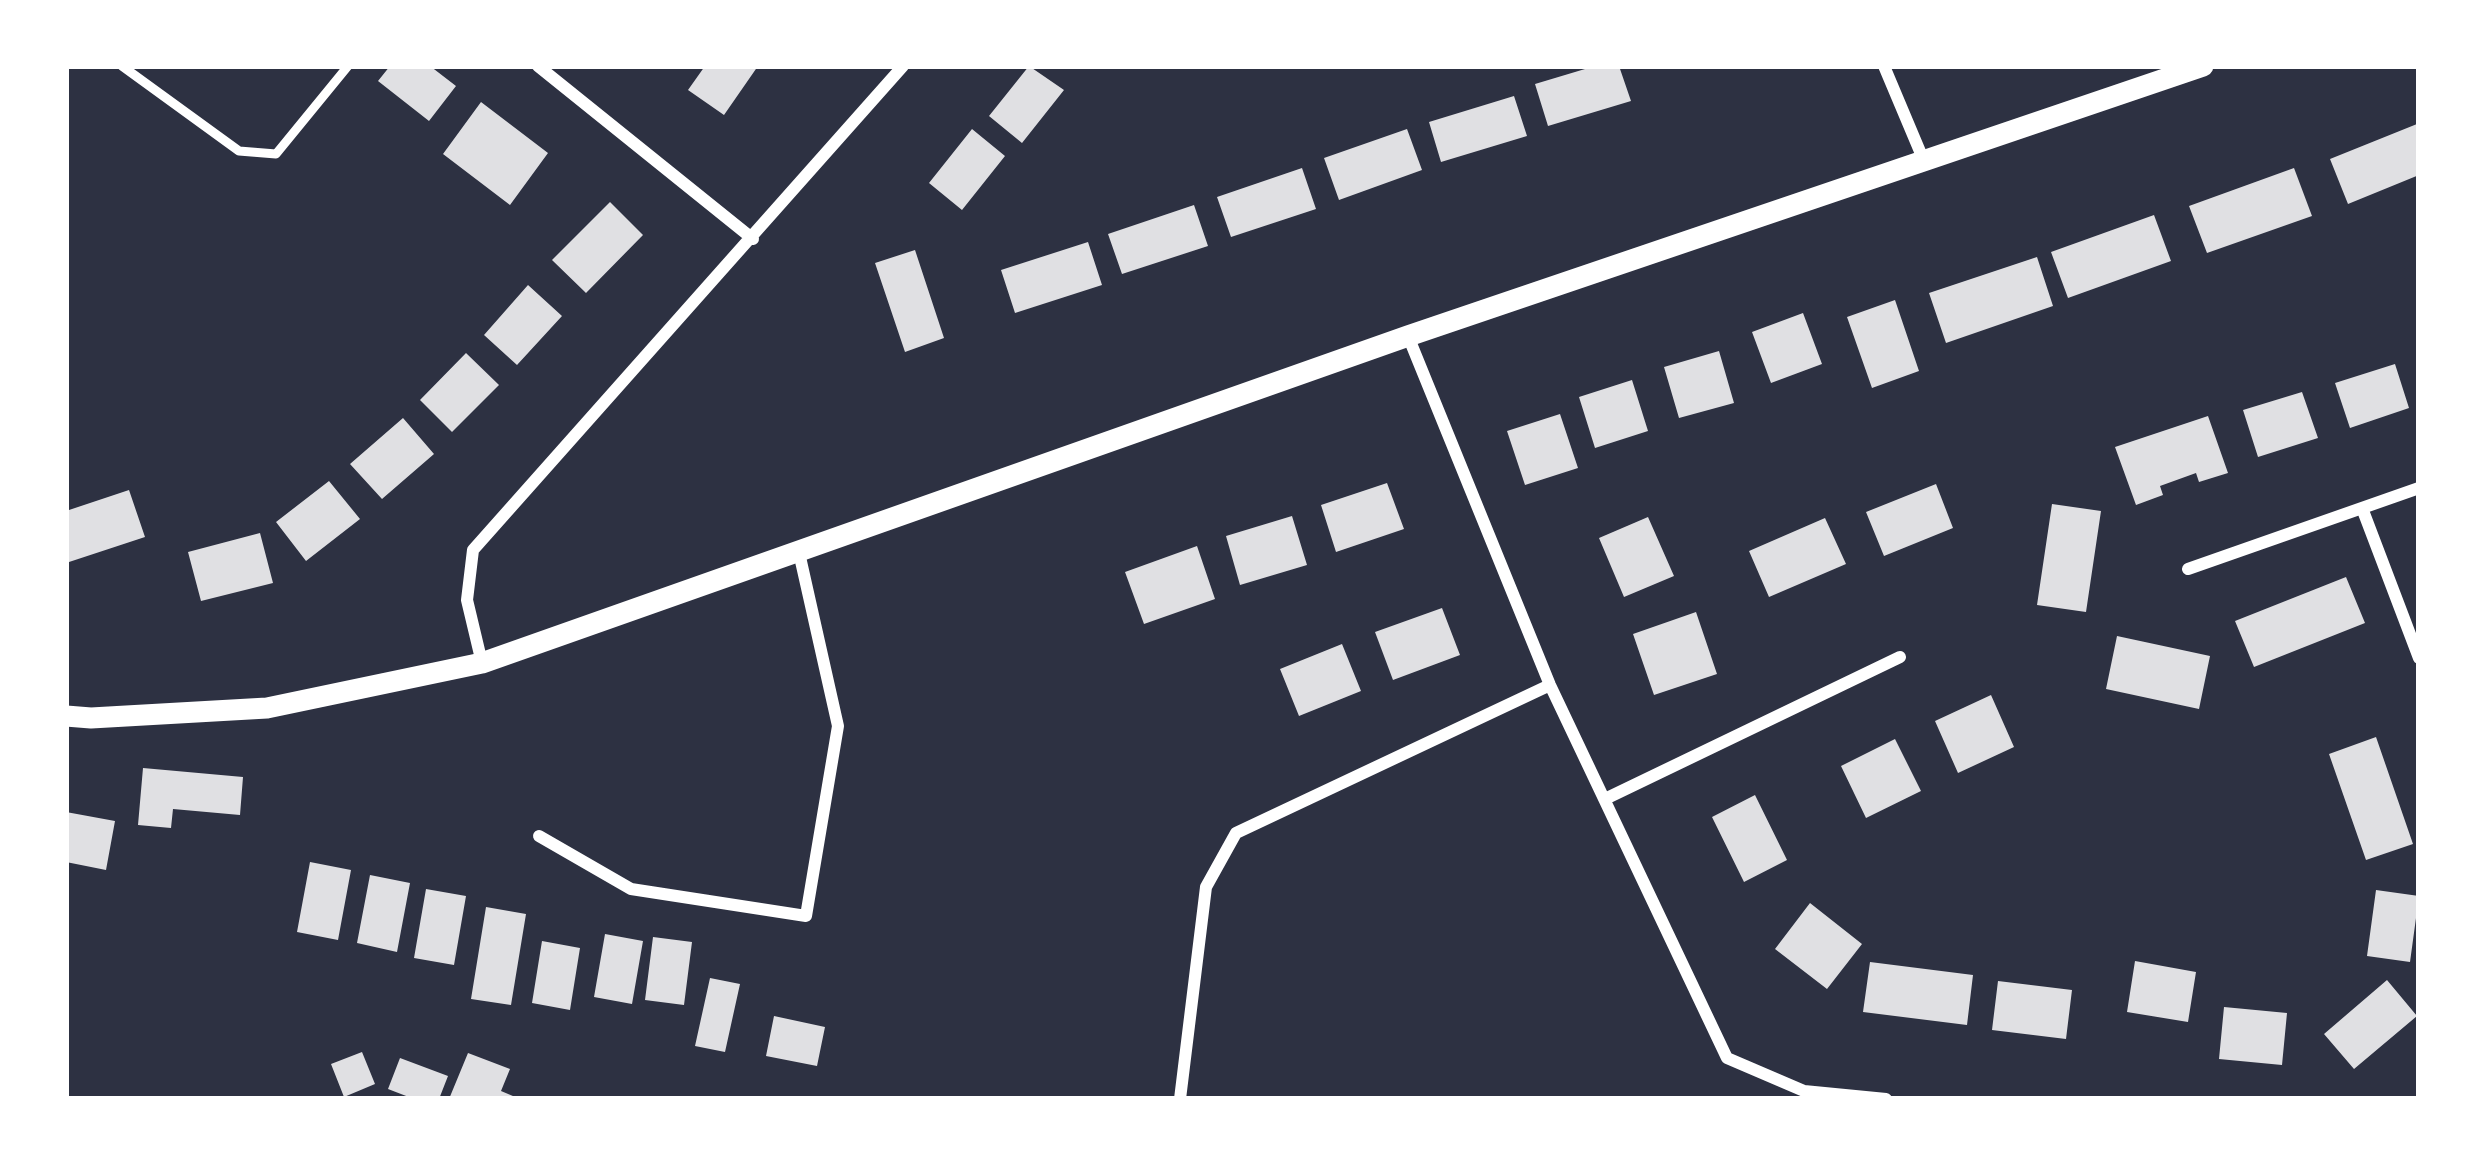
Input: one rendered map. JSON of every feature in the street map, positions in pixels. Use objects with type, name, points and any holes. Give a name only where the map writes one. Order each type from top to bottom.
[{"type":"street","points":[[538,66],[753,239]]},
{"type":"street","points":[[482,663],[467,599],[473,550],[903,66]]},
{"type":"street","points":[[1884,66],[1924,161]]},
{"type":"street","points":[[66,716],[267,708],[482,663],[1408,336],[2203,66]]},
{"type":"street","points":[[1408,336],[1550,685],[1727,1058],[1803,1095],[1886,1099]]},
{"type":"street","points":[[2188,569],[2419,488]]},
{"type":"street","points":[[2362,508],[2419,658]]},
{"type":"street","points":[[539,836],[631,889],[806,916],[838,726],[798,548]]},
{"type":"street","points":[[1605,799],[1900,657]]},
{"type":"street","points":[[1180,1099],[1205,886],[1236,833],[1550,685]]},
{"type":"lane","points":[[122,66],[239,151],[276,154],[348,66]]},
{"type":"building","points":[[390,66],[430,66],[456,86],[429,121],[378,81]]},
{"type":"building","points":[[705,66],[758,66],[724,115],[688,90]]},
{"type":"building","points":[[1029,66],[1064,90],[1022,143],[989,116]]},
{"type":"building","points":[[1595,66],[1619,66],[1631,101],[1548,126],[1535,84]]},
{"type":"building","points":[[1514,96],[1527,136],[1441,162],[1429,122]]},
{"type":"building","points":[[481,102],[548,153],[510,205],[443,154]]},
{"type":"building","points":[[2417,124],[2419,175],[2348,204],[2330,159]]},
{"type":"building","points":[[972,129],[1005,156],[962,210],[929,183]]},
{"type":"building","points":[[1407,129],[1422,170],[1339,200],[1324,158]]},
{"type":"building","points":[[1302,168],[1316,209],[1231,237],[1217,197]]},
{"type":"building","points":[[2294,168],[2312,216],[2207,253],[2189,206]]},
{"type":"building","points":[[610,202],[643,235],[586,293],[552,260]]},
{"type":"building","points":[[1194,205],[1208,246],[1122,274],[1108,234]]},
{"type":"building","points":[[2154,215],[2171,261],[2068,298],[2051,252]]},
{"type":"building","points":[[1088,242],[1102,285],[1015,313],[1001,270]]},
{"type":"building","points":[[915,250],[944,338],[905,352],[875,263]]},
{"type":"building","points":[[2037,257],[2053,306],[1946,343],[1929,293]]},
{"type":"building","points":[[528,285],[562,316],[517,365],[484,335]]},
{"type":"building","points":[[1895,300],[1919,371],[1872,388],[1847,317]]},
{"type":"building","points":[[1803,313],[1822,364],[1771,383],[1752,332]]},
{"type":"building","points":[[1719,351],[1734,403],[1679,418],[1664,367]]},
{"type":"building","points":[[466,353],[499,385],[452,432],[420,400]]},
{"type":"building","points":[[2395,364],[2409,408],[2350,428],[2335,383]]},
{"type":"building","points":[[1632,380],[1648,431],[1595,448],[1579,397]]},
{"type":"building","points":[[2302,392],[2318,438],[2258,457],[2243,410]]},
{"type":"building","points":[[1560,414],[1578,468],[1525,485],[1507,431]]},
{"type":"building","points":[[2208,416],[2228,473],[2199,482],[2196,473],[2160,486],[2163,495],[2136,505],[2115,447]]},
{"type":"building","points":[[403,418],[434,454],[382,499],[350,464]]},
{"type":"building","points":[[329,481],[360,519],[306,561],[276,522]]},
{"type":"building","points":[[1387,483],[1404,529],[1336,552],[1321,505]]},
{"type":"building","points":[[1936,484],[1953,528],[1884,556],[1866,512]]},
{"type":"building","points":[[129,490],[145,537],[66,563],[66,511]]},
{"type":"building","points":[[2052,504],[2101,511],[2086,612],[2037,605]]},
{"type":"building","points":[[1292,516],[1307,565],[1240,585],[1226,536]]},
{"type":"building","points":[[1648,517],[1674,576],[1624,597],[1599,538]]},
{"type":"building","points":[[1825,518],[1846,564],[1769,597],[1749,551]]},
{"type":"building","points":[[260,533],[273,583],[201,601],[188,552]]},
{"type":"building","points":[[1197,546],[1215,599],[1144,624],[1125,572]]},
{"type":"building","points":[[2346,577],[2365,623],[2254,667],[2235,621]]},
{"type":"building","points":[[1442,608],[1460,655],[1393,680],[1375,632]]},
{"type":"building","points":[[1696,612],[1717,674],[1654,695],[1633,634]]},
{"type":"building","points":[[2117,636],[2210,656],[2199,709],[2106,689]]},
{"type":"building","points":[[1342,644],[1361,691],[1299,716],[1280,669]]},
{"type":"building","points":[[1991,695],[2014,747],[1958,773],[1935,721]]},
{"type":"building","points":[[2376,737],[2413,844],[2366,860],[2329,754]]},
{"type":"building","points":[[1895,739],[1921,791],[1866,818],[1841,766]]},
{"type":"building","points":[[143,768],[243,777],[240,815],[173,809],[171,828],[138,825]]},
{"type":"building","points":[[1755,795],[1787,860],[1744,882],[1712,817]]},
{"type":"building","points":[[66,812],[115,821],[106,870],[66,862]]},
{"type":"building","points":[[310,862],[351,870],[338,940],[297,932]]},
{"type":"building","points":[[370,875],[410,883],[397,952],[357,943]]},
{"type":"building","points":[[426,889],[466,896],[454,965],[414,958]]},
{"type":"building","points":[[2376,890],[2419,896],[2410,962],[2367,956]]},
{"type":"building","points":[[1810,903],[1862,944],[1827,989],[1775,949]]},
{"type":"building","points":[[486,907],[526,914],[511,1005],[471,999]]},
{"type":"building","points":[[605,934],[643,941],[632,1004],[594,997]]},
{"type":"building","points":[[653,937],[692,942],[684,1005],[645,1000]]},
{"type":"building","points":[[542,941],[580,948],[570,1010],[532,1003]]},
{"type":"building","points":[[2135,961],[2196,972],[2188,1022],[2127,1012]]},
{"type":"building","points":[[1870,962],[1973,975],[1967,1025],[1863,1012]]},
{"type":"building","points":[[710,978],[740,984],[725,1052],[695,1046]]},
{"type":"building","points":[[2387,980],[2417,1016],[2354,1069],[2324,1034]]},
{"type":"building","points":[[1998,981],[2072,990],[2066,1039],[1992,1030]]},
{"type":"building","points":[[2224,1007],[2287,1013],[2282,1065],[2219,1059]]},
{"type":"building","points":[[774,1016],[825,1027],[817,1066],[766,1056]]},
{"type":"building","points":[[362,1052],[375,1084],[344,1097],[331,1064]]},
{"type":"building","points":[[468,1053],[510,1069],[501,1091],[520,1099],[449,1099]]},
{"type":"building","points":[[400,1058],[448,1076],[439,1099],[414,1099],[388,1089]]}]
